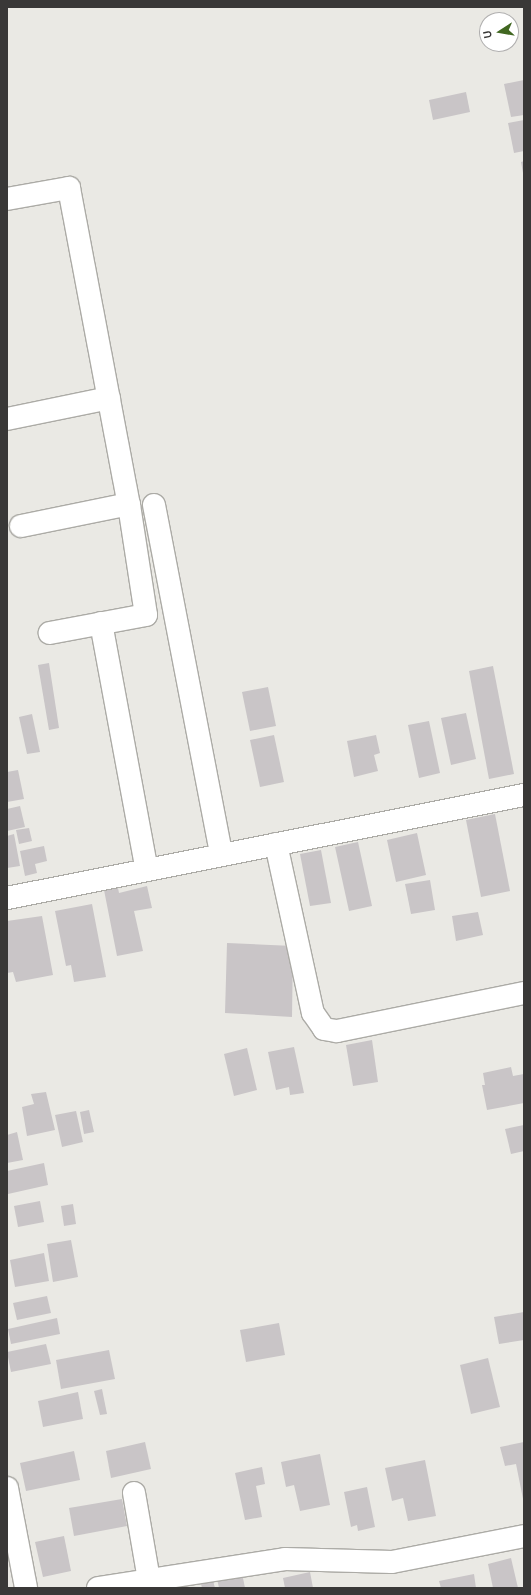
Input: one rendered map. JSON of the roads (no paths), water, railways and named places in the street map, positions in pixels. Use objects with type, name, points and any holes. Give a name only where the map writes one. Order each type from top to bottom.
[{"type":"street","points":[[7,199],[69,188],[129,504],[146,615],[50,633]]},
{"type":"street","points":[[7,419],[109,398]]},
{"type":"street","points":[[21,526],[129,504]]},
{"type":"street","points":[[154,505],[221,854]]},
{"type":"street","points":[[100,623],[146,870]]},
{"type":"street","points":[[7,898],[221,854],[524,795]]},
{"type":"street","points":[[276,844],[313,1013],[324,1029],[337,1031],[524,993]]},
{"type":"street","points":[[7,1488],[19,1580]]},
{"type":"street","points":[[134,1493],[149,1580]]},
{"type":"street","points":[[98,1588],[285,1559],[392,1562],[524,1536]]}]
